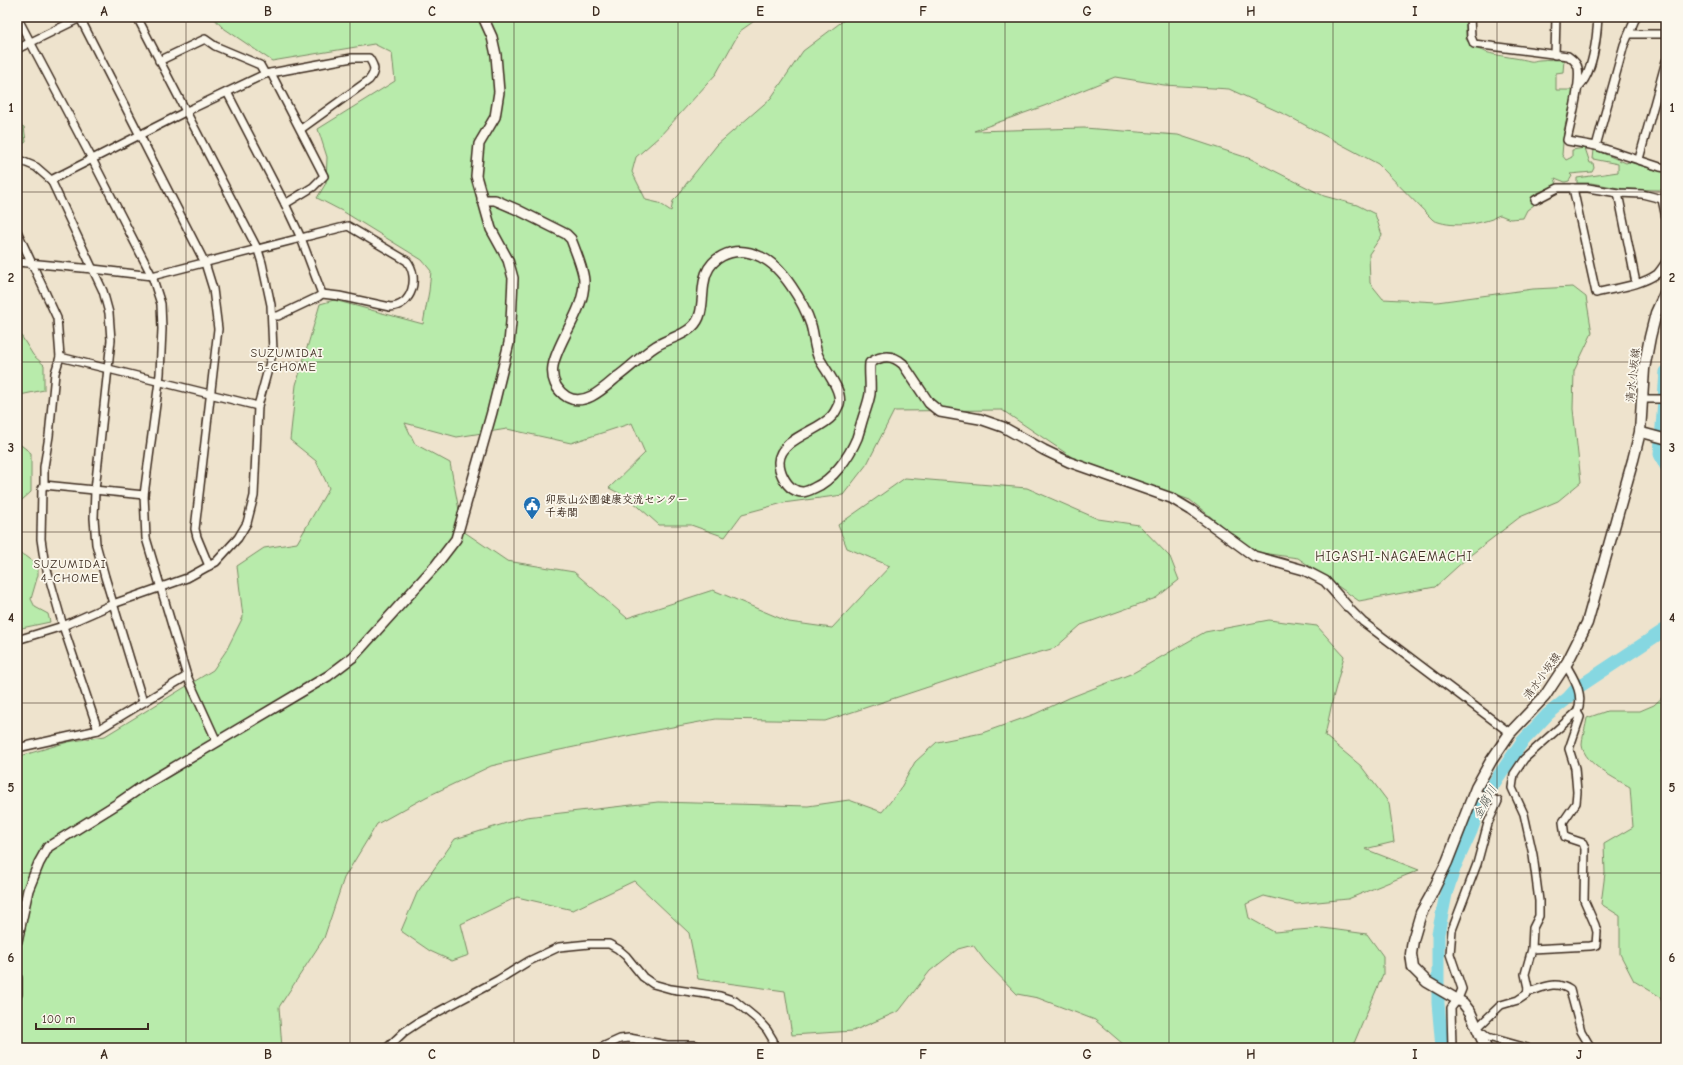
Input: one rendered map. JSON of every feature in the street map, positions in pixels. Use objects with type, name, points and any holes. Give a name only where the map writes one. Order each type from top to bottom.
[{"type":"main road","name":"清水小坂線","points":[[1486,1048],[1470,1012],[1464,1003],[1427,982],[1413,968],[1411,954],[1413,940],[1421,913],[1448,862],[1476,790],[1510,733],[1545,696],[1566,665],[1587,623],[1644,433],[1646,399],[1644,369],[1656,313],[1666,291]]},
{"type":"street","points":[[17,17],[152,276],[160,304],[162,323],[159,382],[144,495],[146,538],[187,676],[217,742]]},
{"type":"street","points":[[17,640],[63,626],[114,604],[187,578],[216,562],[238,538],[247,523],[254,496],[258,406],[273,351],[271,305],[265,277],[258,250],[185,112],[138,17]]},
{"type":"street","points":[[17,941],[28,890],[39,863],[48,847],[146,784],[328,676],[353,657],[436,565],[456,539],[492,412],[509,343],[512,322],[513,278],[508,260],[491,228],[476,176],[479,144],[495,117],[499,92],[496,55],[492,37],[483,17]]},
{"type":"street","points":[[1470,17],[1471,37],[1474,44],[1555,56],[1568,56],[1576,63],[1578,68],[1577,88],[1568,141],[1596,146],[1639,159],[1660,168],[1666,168]]},
{"type":"street","points":[[1555,56],[1556,17]]},
{"type":"street","points":[[1577,88],[1582,84],[1588,72],[1597,32],[1598,17]]},
{"type":"street","points":[[1596,146],[1624,45],[1636,17]]},
{"type":"street","points":[[17,50],[81,18],[205,263],[213,289],[218,329],[209,394],[196,529],[197,537],[209,566]]},
{"type":"street","points":[[1630,34],[1666,34]]},
{"type":"street","points":[[160,61],[205,38],[215,46],[260,65],[268,73],[301,129],[324,176],[313,187],[285,204]]},
{"type":"street","points":[[51,180],[185,112],[268,73],[352,58],[369,58],[375,67],[374,73],[369,80],[301,129]]},
{"type":"street","points":[[1639,159],[1666,61]]},
{"type":"street","points":[[227,92],[301,238],[322,294]]},
{"type":"street","points":[[17,159],[36,167],[51,180],[103,291],[109,313],[111,340],[109,370],[95,490],[94,518],[96,544],[144,702]]},
{"type":"street","points":[[1535,200],[1558,188],[1588,188],[1618,193],[1642,194],[1664,199],[1666,218]]},
{"type":"street","points":[[1572,188],[1596,293],[1636,283],[1658,274],[1666,262]]},
{"type":"street","points":[[1618,193],[1636,283]]},
{"type":"street","points":[[482,200],[495,200],[518,210],[559,230],[571,239],[584,280],[582,295],[553,367],[553,383],[565,396],[574,400],[582,401],[604,388],[655,346],[692,327],[699,317],[705,273],[717,258],[732,251],[752,253],[764,258],[781,273],[802,303],[811,325],[816,353],[824,370],[834,383],[840,398],[838,406],[832,417],[790,443],[784,450],[779,460],[783,477],[789,486],[797,492],[805,492],[822,485],[843,462],[856,439],[867,404],[870,393],[868,374],[870,363],[879,357],[898,359],[903,364],[929,403],[940,412],[980,419],[1003,427],[1069,462],[1171,498],[1191,510],[1254,556],[1304,570],[1325,581],[1363,622],[1510,733]]},
{"type":"street","points":[[17,262],[152,276],[348,226],[407,261],[412,268],[412,292],[407,299],[397,307],[322,294],[278,316],[272,316]]},
{"type":"street","points":[[17,231],[57,318],[60,356],[55,373],[44,467],[44,485],[42,489],[41,539],[44,559],[63,626],[98,730]]},
{"type":"street","points":[[60,356],[109,370],[258,406]]},
{"type":"street","points":[[1646,399],[1666,399]]},
{"type":"street","points":[[1644,433],[1666,439]]},
{"type":"street","points":[[44,485],[144,495]]},
{"type":"street","points":[[1532,949],[1596,945],[1597,932],[1584,900],[1586,850],[1583,843],[1565,837],[1563,828],[1563,822],[1576,803],[1577,792],[1575,768],[1569,749],[1580,717],[1578,709],[1580,699],[1576,683],[1566,665]]},
{"type":"street","points":[[17,748],[98,730],[187,676]]},
{"type":"street","points":[[1528,1048],[1488,1037],[1477,1028],[1501,1005],[1518,1000],[1528,994],[1525,974],[1532,949],[1534,928],[1540,916],[1533,855],[1524,814],[1512,788],[1514,774],[1524,759],[1578,709]]},
{"type":"street","points":[[1452,1048],[1451,1008],[1455,997],[1462,989],[1450,954],[1452,930],[1477,864],[1488,823],[1498,801],[1476,790]]},
{"type":"street","points":[[387,1048],[404,1032],[419,1022],[498,980],[529,961],[558,947],[609,944],[622,952],[643,977],[653,984],[671,989],[720,996],[735,1001],[767,1030],[773,1040],[770,1048]]},
{"type":"street","points":[[17,978],[17,994]]},
{"type":"street","points":[[1528,988],[1532,991],[1547,986],[1563,985],[1570,990],[1581,1030],[1591,1048]]},
{"type":"street","points":[[600,1048],[620,1039],[629,1038],[667,1045],[695,1045],[705,1048]]},
{"type":"green space","points":[[213,17],[760,17],[740,31],[716,74],[660,136],[636,157],[632,172],[646,200],[659,203],[671,211],[673,201],[717,145],[771,98],[803,51],[848,17],[1466,17],[1466,39],[1471,45],[1486,52],[1531,61],[1564,60],[1563,72],[1556,73],[1556,90],[1574,90],[1564,130],[1562,155],[1566,160],[1572,157],[1572,150],[1585,148],[1590,163],[1593,163],[1594,168],[1592,172],[1570,174],[1572,176],[1569,181],[1565,182],[1555,178],[1557,185],[1535,194],[1534,205],[1527,210],[1523,218],[1510,219],[1500,215],[1485,221],[1462,225],[1447,224],[1433,220],[1378,164],[1288,116],[1229,89],[1164,85],[1115,77],[1044,106],[974,131],[1084,128],[1178,135],[1251,159],[1324,196],[1357,205],[1375,214],[1382,235],[1369,254],[1370,283],[1383,299],[1437,302],[1533,289],[1573,287],[1586,297],[1592,333],[1574,371],[1573,409],[1581,482],[1558,501],[1520,517],[1468,557],[1435,587],[1359,601],[1298,558],[1254,552],[1190,500],[1079,462],[1002,410],[894,411],[867,464],[843,495],[783,503],[742,514],[725,537],[691,525],[659,525],[630,499],[609,488],[645,453],[632,423],[571,443],[507,429],[457,437],[405,423],[415,444],[450,463],[463,531],[507,561],[574,572],[627,618],[713,590],[789,622],[832,628],[890,566],[847,548],[838,525],[905,478],[1027,488],[1098,519],[1139,525],[1170,557],[1179,580],[1156,598],[1081,625],[1055,648],[1001,663],[825,721],[716,719],[651,731],[491,766],[426,797],[377,824],[344,878],[324,938],[279,1007],[282,1048],[17,1048],[17,757],[68,742],[105,736],[213,670],[226,651],[243,617],[237,566],[264,548],[297,543],[329,488],[316,461],[290,440],[296,385],[320,304],[334,300],[423,324],[431,271],[422,260],[344,212],[317,198],[326,183],[327,157],[318,129],[395,81],[392,53],[374,44],[272,61],[222,27]]},
{"type":"green space","points":[[17,124],[24,127],[26,142],[17,148]]},
{"type":"green space","points":[[1594,150],[1599,150],[1600,152],[1626,163],[1629,162],[1652,169],[1666,170],[1666,190],[1624,189],[1591,183],[1577,183],[1577,178],[1618,172],[1618,164],[1593,159]]},
{"type":"green space","points":[[17,329],[33,355],[44,365],[44,390],[20,395],[17,398]]},
{"type":"green space","points":[[17,442],[31,453],[31,492],[17,503]]},
{"type":"green space","points":[[17,553],[26,556],[38,565],[38,575],[31,599],[35,607],[48,614],[50,622],[17,629]]},
{"type":"green space","points":[[1269,620],[1317,626],[1344,656],[1325,736],[1361,766],[1389,803],[1394,842],[1365,849],[1419,870],[1348,899],[1297,904],[1264,896],[1246,904],[1249,918],[1274,932],[1323,928],[1367,934],[1383,956],[1383,974],[1352,1048],[1124,1048],[1123,1044],[1095,1020],[1038,998],[1017,994],[985,961],[973,945],[958,949],[930,971],[899,1011],[853,1031],[792,1035],[785,991],[698,979],[689,933],[634,881],[573,910],[517,897],[461,924],[469,955],[452,961],[430,951],[401,931],[417,893],[455,839],[526,817],[658,802],[808,806],[849,800],[882,812],[899,791],[915,762],[937,742],[982,733],[1035,714],[1069,698],[1133,673],[1205,632]]},
{"type":"green space","points":[[1666,694],[1666,745],[1662,752],[1666,815],[1666,1009],[1659,996],[1634,981],[1620,954],[1620,916],[1601,904],[1605,873],[1604,844],[1633,827],[1630,787],[1594,765],[1584,752],[1582,745],[1587,718],[1607,711],[1640,711],[1654,705]]},
{"type":"waterway","name":"金腐川","points":[[1666,372],[1660,454],[1666,466]]},
{"type":"waterway","name":"金腐川","points":[[1442,1048],[1438,1003],[1438,934],[1446,894],[1455,866],[1471,831],[1480,806],[1522,742],[1548,714],[1568,698],[1577,688],[1666,629]]},
{"type":"place","name":"卯辰山公園健康交流センター 千寿閣","points":[[532,520]]},
{"type":"district","name":"SUZUMIDAI 5-CHOME","points":[[287,360]]},
{"type":"district","name":"HIGASHI-NAGAEMACHI","points":[[1394,556]]},
{"type":"district","name":"SUZUMIDAI 4-CHOME","points":[[70,571]]}]
